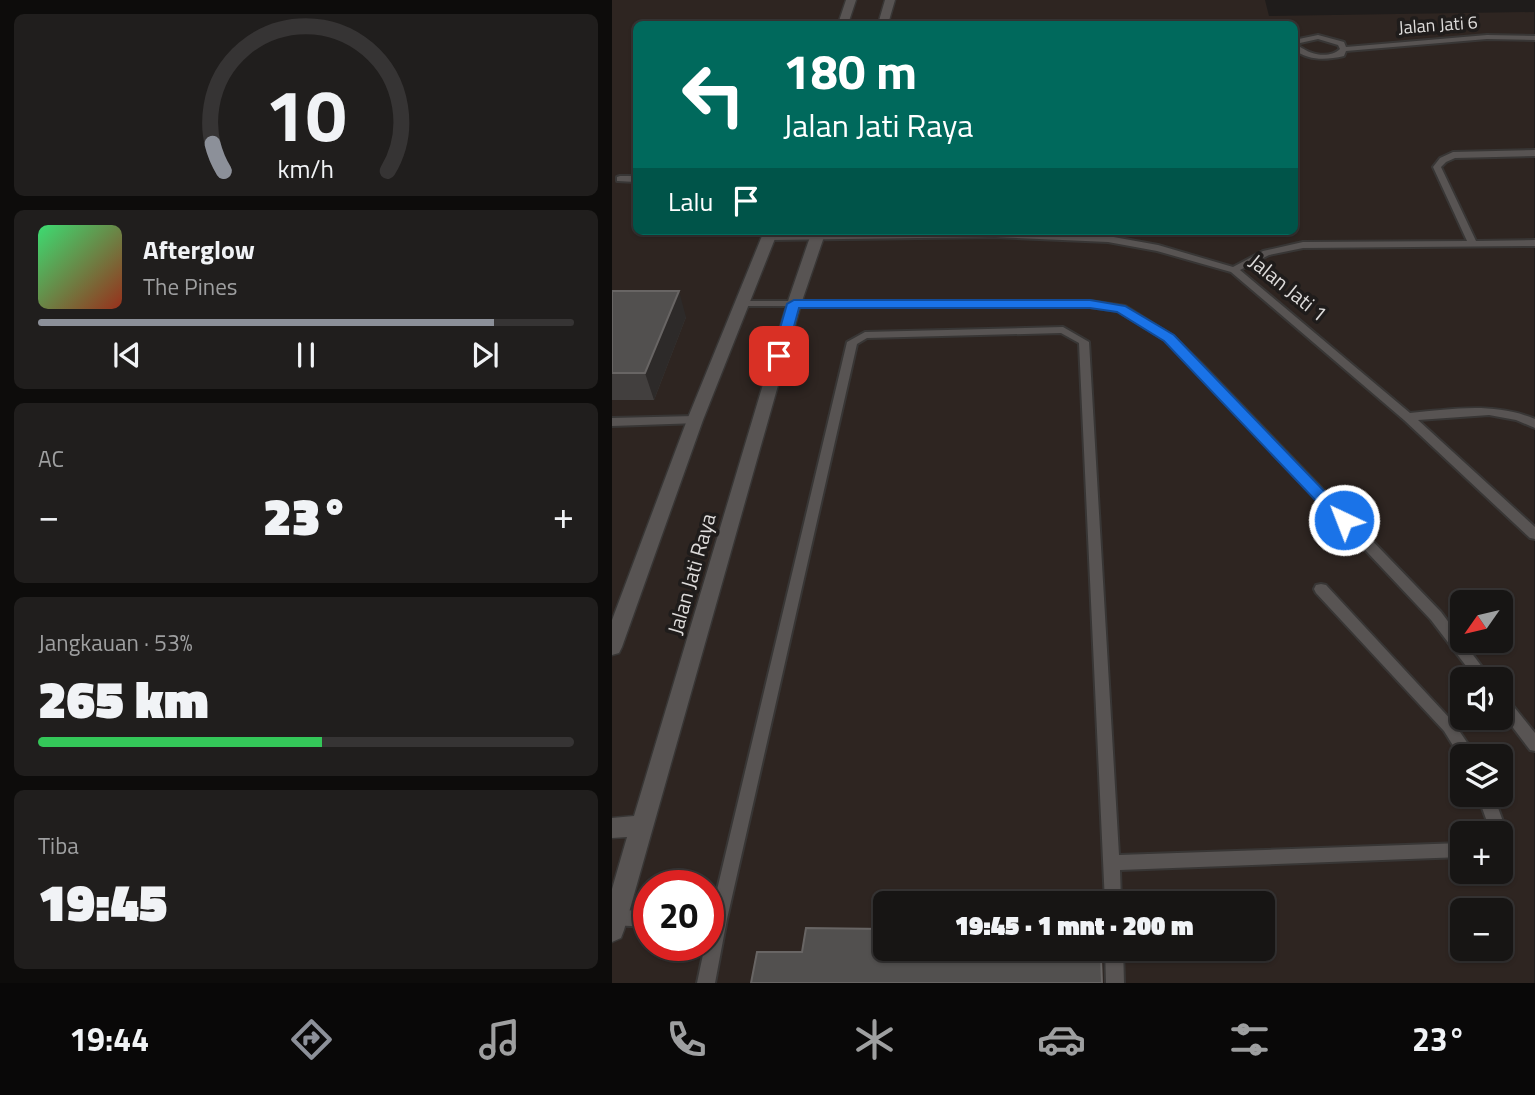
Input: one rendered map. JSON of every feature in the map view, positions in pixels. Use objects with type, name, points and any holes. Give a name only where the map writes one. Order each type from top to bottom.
[{"type":"street","points":[[844,21],[851,0]]},
{"type":"street","points":[[884,21],[890,0]]},
{"type":"street","name":"Jalan Jati Raya","points":[[614,924],[796,296],[817,238]]},
{"type":"street","points":[[612,647],[695,420],[768,239]]},
{"type":"street","points":[[612,828],[642,827]]},
{"type":"lane","name":"Jalan Jati 6","points":[[1345,49],[1487,37],[1534,38]]},
{"type":"lane","points":[[1298,42],[1305,38],[1331,39],[1345,49],[1341,54],[1322,58],[1298,53]]},
{"type":"lane","points":[[1473,244],[1437,167],[1443,160],[1454,155],[1534,153]]},
{"type":"lane","points":[[620,179],[633,179]]},
{"type":"lane","name":"Jalan Jati 1","points":[[817,238],[950,235]]},
{"type":"lane","name":"Jalan Jati 1","points":[[1018,235],[1108,239],[1159,248],[1234,270],[1408,417],[1534,535]]},
{"type":"lane","points":[[768,239],[817,238]]},
{"type":"lane","points":[[1234,270],[1266,253],[1303,245],[1534,243]]},
{"type":"lane","points":[[745,296],[1090,304],[1121,308],[1169,338],[1197,365],[1436,616],[1475,667]]},
{"type":"lane","points":[[724,877],[852,342],[856,337],[865,335],[1063,330],[1076,335],[1084,342],[1113,891]]},
{"type":"lane","points":[[1408,417],[1487,411],[1518,415],[1534,424]]},
{"type":"lane","points":[[612,422],[695,420]]},
{"type":"lane","points":[[1321,589],[1449,727],[1460,744]]},
{"type":"lane","points":[[1513,717],[1534,746]]},
{"type":"lane","points":[[1112,863],[1450,850]]},
{"type":"lane","points":[[614,924],[633,921]]},
{"type":"lane","points":[[706,983],[709,961]]},
{"type":"lane","points":[[1114,961],[1115,983]]},
{"type":"shaded area","points":[[612,0],[1265,0],[1269,16],[1534,12],[1534,983],[612,983]]},
{"type":"building","points":[[612,291],[679,291],[645,373],[612,373]]},
{"type":"building","points":[[806,928],[873,929],[873,961],[1101,961],[1102,983],[751,983],[757,952],[802,952]]},
{"type":"route","points":[[779,356],[794,304],[1090,304],[1121,308],[1169,338],[1344,520]]}]
